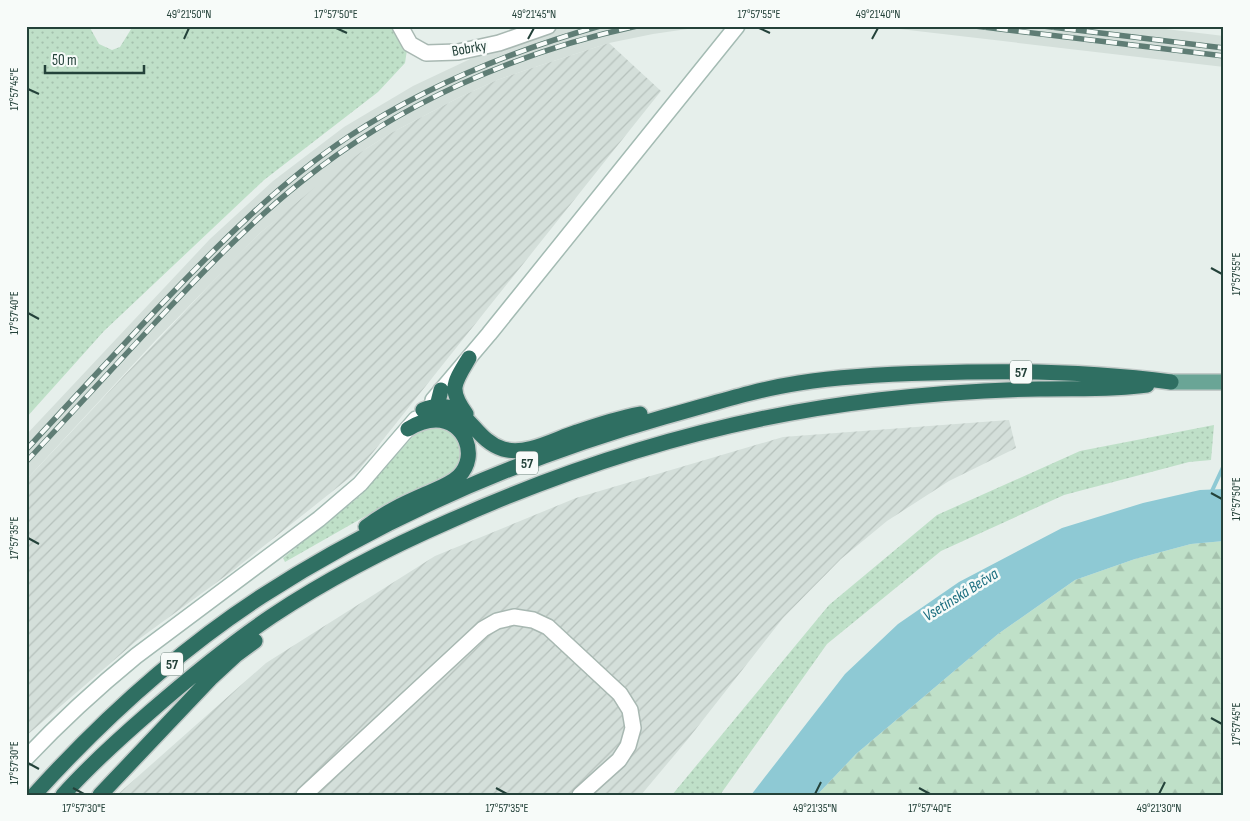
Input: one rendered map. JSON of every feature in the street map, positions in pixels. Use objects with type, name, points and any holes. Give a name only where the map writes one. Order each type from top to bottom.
[{"type":"highway","points":[[469,358],[456,382],[455,395],[456,401],[472,424]]},
{"type":"highway","name":"57","points":[[34,795],[113,715],[196,644],[261,597],[329,556],[386,525],[465,487],[574,445],[735,397],[772,388],[826,379],[871,375],[990,371],[1101,374],[1170,382]]},
{"type":"highway","name":"57","points":[[63,795],[130,729],[210,661],[273,615],[393,546],[528,487],[627,453],[739,423],[875,401],[963,392],[1139,386],[1170,382]]},
{"type":"highway","points":[[430,408],[441,390]]},
{"type":"highway","points":[[430,408],[443,406],[454,409],[465,416],[485,438],[496,446],[519,450],[638,414],[735,397]]},
{"type":"highway","points":[[329,556],[386,513],[451,482],[460,475],[467,463],[468,446],[466,440],[458,428],[430,408]]},
{"type":"highway","points":[[408,430],[430,420],[446,421]]},
{"type":"highway","points":[[100,795],[119,773],[145,749],[182,707],[236,655],[278,624],[321,598],[393,546]]},
{"type":"main road","name":"57","points":[[1170,382],[1224,382]]},
{"type":"street","name":"Bobrky","points":[[400,26],[410,44],[426,53],[458,52],[499,43],[548,26]]},
{"type":"street","points":[[441,390],[469,358],[733,30]]},
{"type":"street","points":[[26,758],[68,715],[129,662],[319,519],[360,484],[430,408]]},
{"type":"street","points":[[304,795],[483,629],[497,621],[514,617],[533,620],[548,627],[620,694],[630,710],[633,728],[628,746],[619,760],[580,795]]},
{"type":"shaded area","points":[[560,26],[708,26],[609,43],[497,80],[391,133],[361,152],[260,233],[155,341],[26,480],[26,435],[210,239],[273,181],[344,127],[413,86],[485,52]]},
{"type":"shaded area","points":[[874,26],[1141,26],[1224,36],[1224,67]]},
{"type":"shaded area","points":[[609,43],[661,91],[358,471],[235,569],[135,642],[26,736],[26,480],[260,233],[361,152],[391,133],[497,80]]},
{"type":"shaded area","points":[[1009,420],[1016,448],[949,481],[887,521],[841,559],[783,618],[688,739],[641,795],[117,795],[266,663],[435,556],[576,498],[783,437]]},
{"type":"green space","points":[[26,26],[89,26],[99,44],[112,50],[120,47],[133,26],[392,26],[407,50],[405,63],[378,92],[264,180],[104,331],[26,418]]},
{"type":"green space","points":[[1214,425],[1211,460],[1189,462],[1064,495],[941,551],[827,644],[720,795],[672,795],[829,605],[937,515],[1080,451]]},
{"type":"green space","points":[[429,426],[445,427],[456,436],[461,449],[461,457],[452,474],[441,482],[364,517],[285,562],[283,558],[360,496],[416,433]]},
{"type":"green space","points":[[1224,541],[1224,795],[817,795],[856,754],[998,634],[1075,580],[1135,559],[1191,544]]},
{"type":"water","name":"Vsetínská Bečva","points":[[1224,489],[1224,541],[1191,544],[1135,559],[1075,580],[998,634],[856,754],[817,795],[751,795],[845,674],[898,624],[959,582],[1062,528],[1143,503],[1200,490]]},
{"type":"waterway","points":[[1211,493],[1224,465]]},
{"type":"railway","points":[[26,450],[223,241],[271,197],[321,156],[378,119],[439,86],[534,47],[600,26]]},
{"type":"railway","points":[[26,462],[224,251],[281,198],[338,154],[377,128],[460,84],[547,50],[637,26]]},
{"type":"railway","points":[[975,26],[1224,56]]},
{"type":"railway","points":[[1043,26],[1224,48]]}]
